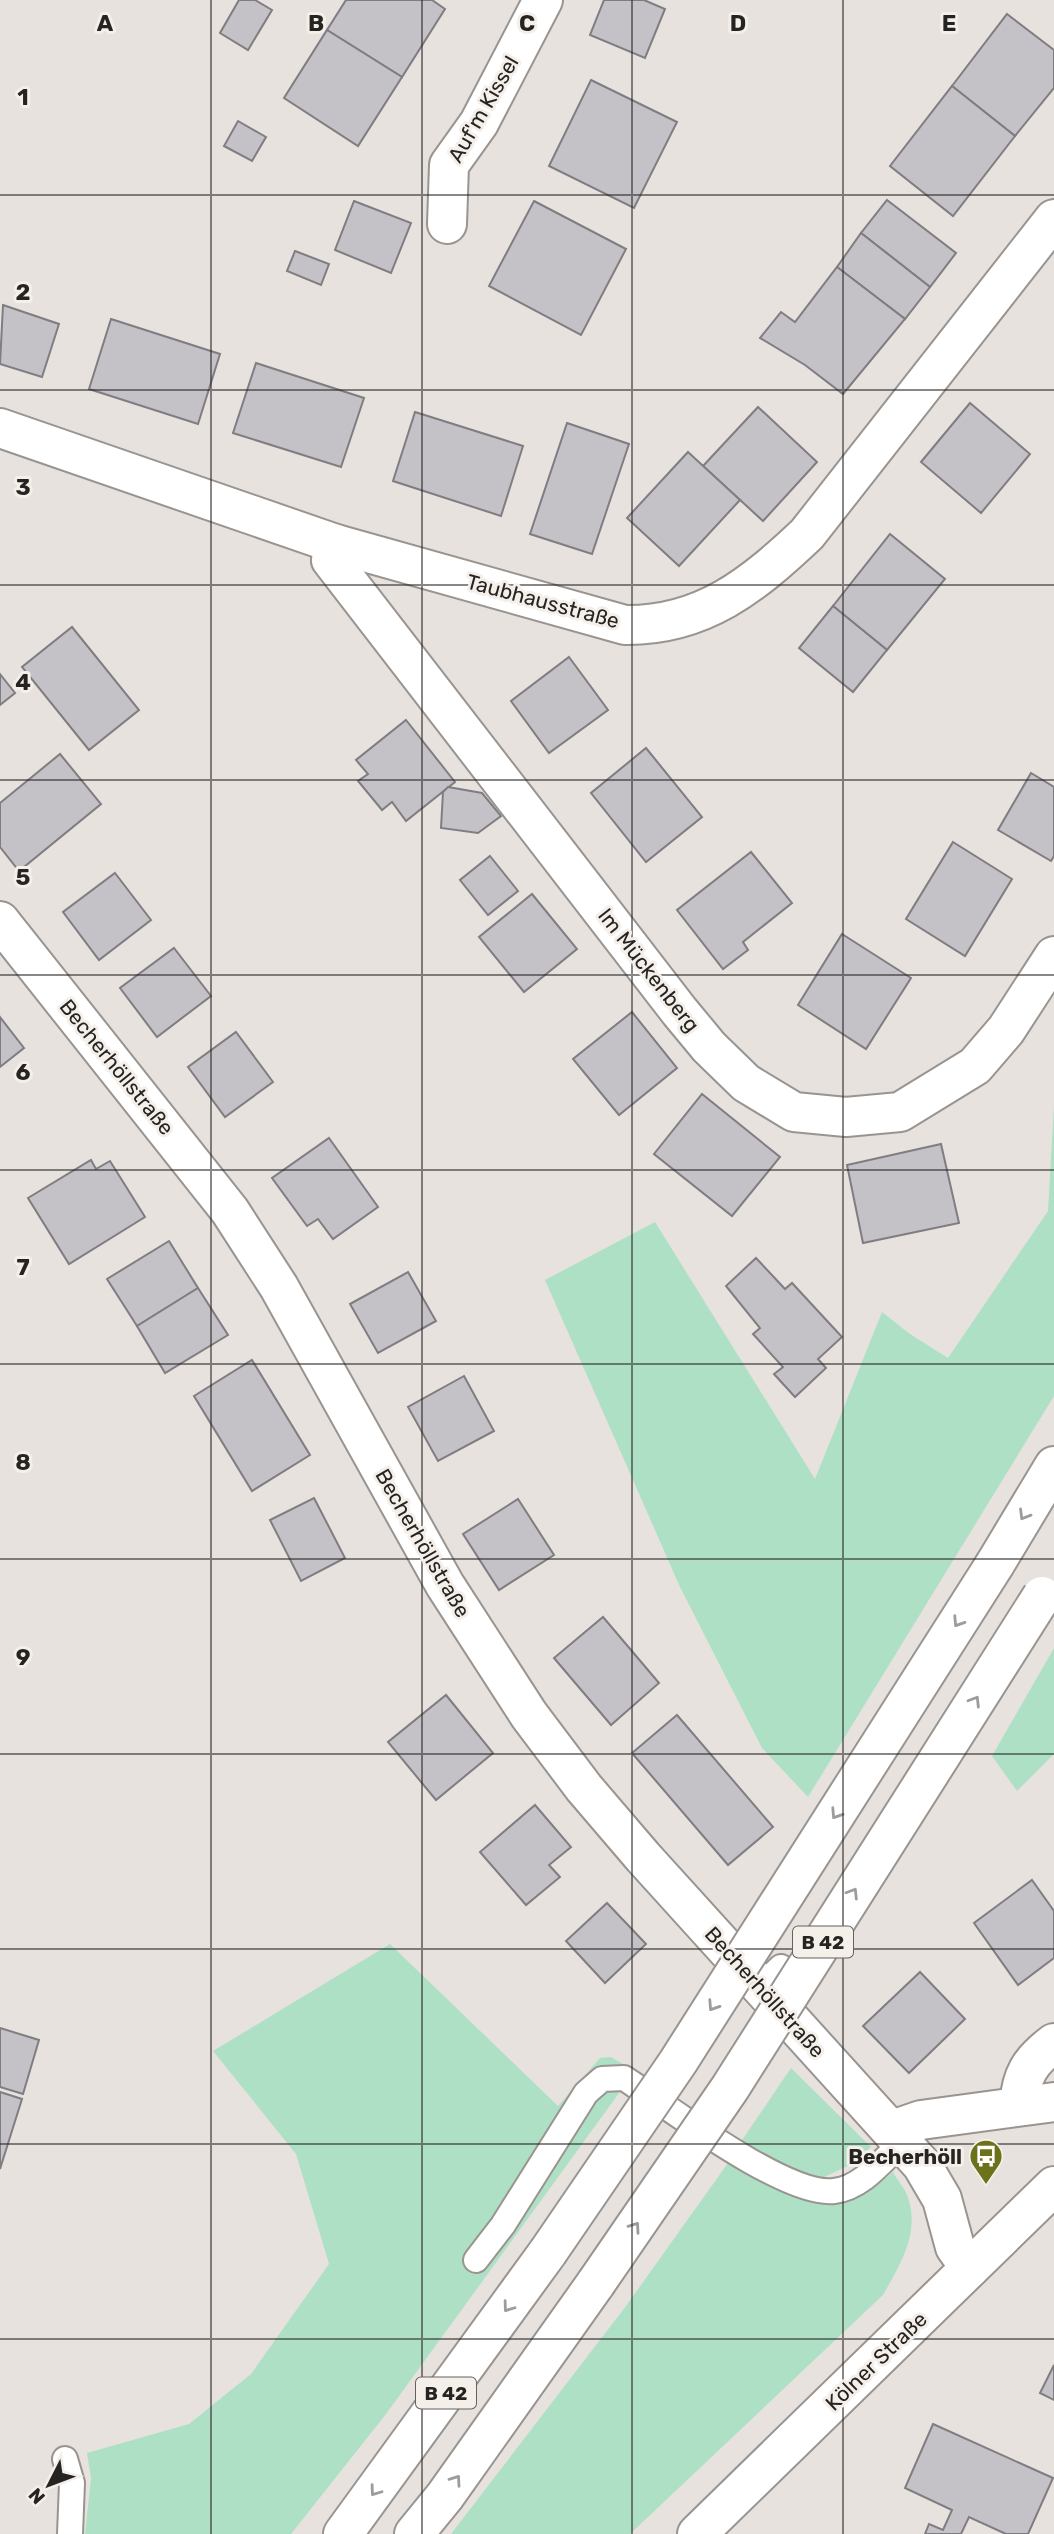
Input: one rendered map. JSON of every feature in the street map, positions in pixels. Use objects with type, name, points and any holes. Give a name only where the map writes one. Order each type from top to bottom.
[{"type":"main road","name":"Auf'm Kissel","points":[[447,224],[449,165],[479,123],[543,0]]},
{"type":"main road","name":"Taubhausstraße","points":[[0,428],[336,544],[625,625],[655,625],[682,619],[711,607],[771,568],[807,534],[1054,219]]},
{"type":"main road","name":"Im Mückenberg","points":[[336,544],[331,561],[680,1012],[709,1047],[746,1083],[794,1112],[846,1117],[900,1112],[942,1089],[975,1066],[1006,1030],[1054,956]]},
{"type":"main road","name":"Becherhöllstraße","points":[[0,921],[230,1211],[279,1287],[445,1585],[529,1715],[584,1788],[770,1977],[897,2136],[933,2182],[942,2199],[955,2247],[970,2268]]},
{"type":"main road","name":"B 42","points":[[343,2534],[548,2252],[678,2062],[995,1564],[1054,1466]]},
{"type":"main road","name":"B 42","points":[[414,2534],[445,2496],[596,2283],[730,2088],[1048,1586]]},
{"type":"main road","points":[[897,2136],[914,2121],[1036,2104],[1020,2083],[1026,2069],[1054,2043]]},
{"type":"main road","name":"Kölner Straße","points":[[697,2534],[1054,2186]]},
{"type":"lane","points":[[476,2260],[503,2225],[586,2093],[602,2079],[624,2078],[741,2155],[816,2191],[847,2188],[864,2178],[897,2136]]},
{"type":"lane","points":[[65,2459],[72,2483],[70,2534]]},
{"type":"green space","points":[[1054,1105],[1054,1396],[808,1797],[762,1748],[680,1587],[545,1280],[655,1222],[815,1479],[882,1312],[948,1358],[1048,1211]]},
{"type":"green space","points":[[1054,1648],[1054,1754],[1017,1791],[992,1756]]},
{"type":"green space","points":[[390,1944],[558,2106],[600,2058],[611,2057],[635,2071],[386,2414],[291,2534],[85,2534],[91,2478],[87,2453],[189,2424],[251,2374],[329,2264],[296,2154],[213,2051]]},
{"type":"green space","points":[[791,2068],[871,2147],[854,2163],[822,2178],[776,2163],[740,2143]]},
{"type":"green space","points":[[728,2163],[771,2187],[811,2201],[831,2202],[850,2198],[871,2189],[893,2172],[908,2197],[911,2226],[906,2250],[883,2295],[630,2534],[451,2534],[626,2306]]},
{"type":"building","points":[[239,0],[255,0],[272,10],[248,50],[220,33]]},
{"type":"building","points":[[346,0],[432,0],[445,9],[402,77],[327,30]]},
{"type":"building","points":[[604,0],[644,0],[665,9],[645,58],[590,35]]},
{"type":"building","points":[[1007,14],[1054,50],[1054,88],[1015,136],[952,86]]},
{"type":"building","points":[[327,30],[402,77],[358,146],[284,98]]},
{"type":"building","points":[[591,80],[677,122],[634,208],[549,166]]},
{"type":"building","points":[[952,86],[1015,136],[953,216],[890,166]]},
{"type":"building","points":[[238,121],[266,137],[252,161],[224,146]]},
{"type":"building","points":[[887,200],[956,253],[930,287],[861,233]]},
{"type":"building","points":[[354,201],[411,223],[391,273],[335,250]]},
{"type":"building","points":[[534,201],[626,249],[581,335],[489,286]]},
{"type":"building","points":[[861,233],[930,287],[905,319],[837,267]]},
{"type":"building","points":[[295,251],[329,264],[321,285],[287,271]]},
{"type":"building","points":[[837,267],[905,319],[843,394],[805,365],[760,338],[781,312],[795,322]]},
{"type":"building","points":[[3,305],[59,324],[42,377],[0,364]]},
{"type":"building","points":[[111,319],[220,354],[198,424],[89,389]]},
{"type":"building","points":[[256,363],[364,398],[341,467],[233,433]]},
{"type":"building","points":[[970,403],[1030,454],[981,513],[921,462]]},
{"type":"building","points":[[758,407],[817,462],[763,521],[703,466]]},
{"type":"building","points":[[415,412],[523,446],[501,516],[393,481]]},
{"type":"building","points":[[567,423],[629,444],[592,554],[530,534]]},
{"type":"building","points":[[688,452],[740,500],[679,566],[627,518]]},
{"type":"building","points":[[890,534],[945,579],[887,650],[833,606]]},
{"type":"building","points":[[833,606],[887,650],[853,692],[799,648]]},
{"type":"building","points":[[72,627],[139,710],[89,750],[22,667]]},
{"type":"building","points":[[569,657],[608,710],[549,753],[511,701]]},
{"type":"building","points":[[0,674],[15,693],[0,705]]},
{"type":"building","points":[[406,720],[455,782],[406,821],[392,802],[382,810],[358,781],[368,774],[356,760]]},
{"type":"building","points":[[646,748],[702,817],[646,862],[591,793]]},
{"type":"building","points":[[60,754],[101,804],[19,871],[0,847],[0,803]]},
{"type":"building","points":[[1031,773],[1054,787],[1054,856],[1051,861],[998,830]]},
{"type":"building","points":[[448,787],[482,793],[501,816],[478,833],[441,828],[443,792]]},
{"type":"building","points":[[953,842],[1012,879],[965,956],[906,919]]},
{"type":"building","points":[[751,852],[792,903],[743,942],[748,950],[723,969],[677,910]]},
{"type":"building","points":[[490,856],[518,891],[488,915],[460,880]]},
{"type":"building","points":[[115,873],[151,920],[99,960],[63,912]]},
{"type":"building","points":[[532,894],[577,949],[524,992],[479,937]]},
{"type":"building","points":[[842,934],[911,978],[866,1049],[798,1005]]},
{"type":"building","points":[[174,948],[211,996],[157,1037],[120,988]]},
{"type":"building","points":[[632,1012],[677,1068],[619,1115],[573,1059]]},
{"type":"building","points":[[0,1017],[24,1048],[0,1067]]},
{"type":"building","points":[[236,1032],[273,1082],[225,1117],[188,1067]]},
{"type":"building","points":[[702,1094],[780,1157],[732,1216],[654,1154]]},
{"type":"building","points":[[329,1138],[378,1207],[333,1239],[318,1219],[307,1226],[272,1178]]},
{"type":"building","points":[[941,1144],[959,1223],[863,1243],[847,1165]]},
{"type":"building","points":[[91,1160],[96,1169],[110,1161],[145,1217],[69,1264],[28,1198]]},
{"type":"building","points":[[169,1241],[198,1288],[137,1326],[107,1279]]},
{"type":"building","points":[[756,1258],[785,1289],[792,1283],[842,1337],[818,1359],[826,1368],[795,1397],[774,1374],[783,1367],[753,1334],[760,1328],[726,1286]]},
{"type":"building","points":[[408,1272],[436,1321],[378,1353],[350,1304]]},
{"type":"building","points":[[198,1288],[228,1335],[165,1373],[137,1326]]},
{"type":"building","points":[[252,1360],[310,1455],[252,1491],[194,1396]]},
{"type":"building","points":[[464,1376],[494,1431],[438,1461],[408,1407]]},
{"type":"building","points":[[314,1498],[345,1558],[301,1581],[270,1520]]},
{"type":"building","points":[[518,1499],[554,1555],[499,1590],[463,1534]]},
{"type":"building","points":[[603,1617],[659,1683],[611,1725],[554,1658]]},
{"type":"building","points":[[446,1695],[493,1753],[436,1800],[388,1742]]},
{"type":"building","points":[[677,1715],[773,1827],[728,1865],[632,1753]]},
{"type":"building","points":[[535,1805],[571,1847],[549,1865],[560,1877],[526,1905],[480,1852]]},
{"type":"building","points":[[1032,1880],[1054,1911],[1054,1958],[1018,1985],[974,1923]]},
{"type":"building","points":[[607,1903],[646,1944],[605,1983],[566,1941]]},
{"type":"building","points":[[920,1972],[965,2019],[909,2073],[863,2026]]},
{"type":"building","points":[[0,2028],[39,2040],[23,2094],[0,2087]]},
{"type":"building","points":[[0,2092],[22,2099],[0,2169]]},
{"type":"building","points":[[1054,2365],[1054,2400],[1040,2393]]},
{"type":"building","points":[[933,2424],[1053,2478],[1028,2534],[1006,2534],[969,2517],[961,2534],[925,2534],[929,2524],[943,2530],[952,2510],[905,2488]]},
{"type":"place","name":"Becherhöll","points":[[986,2186]]}]
